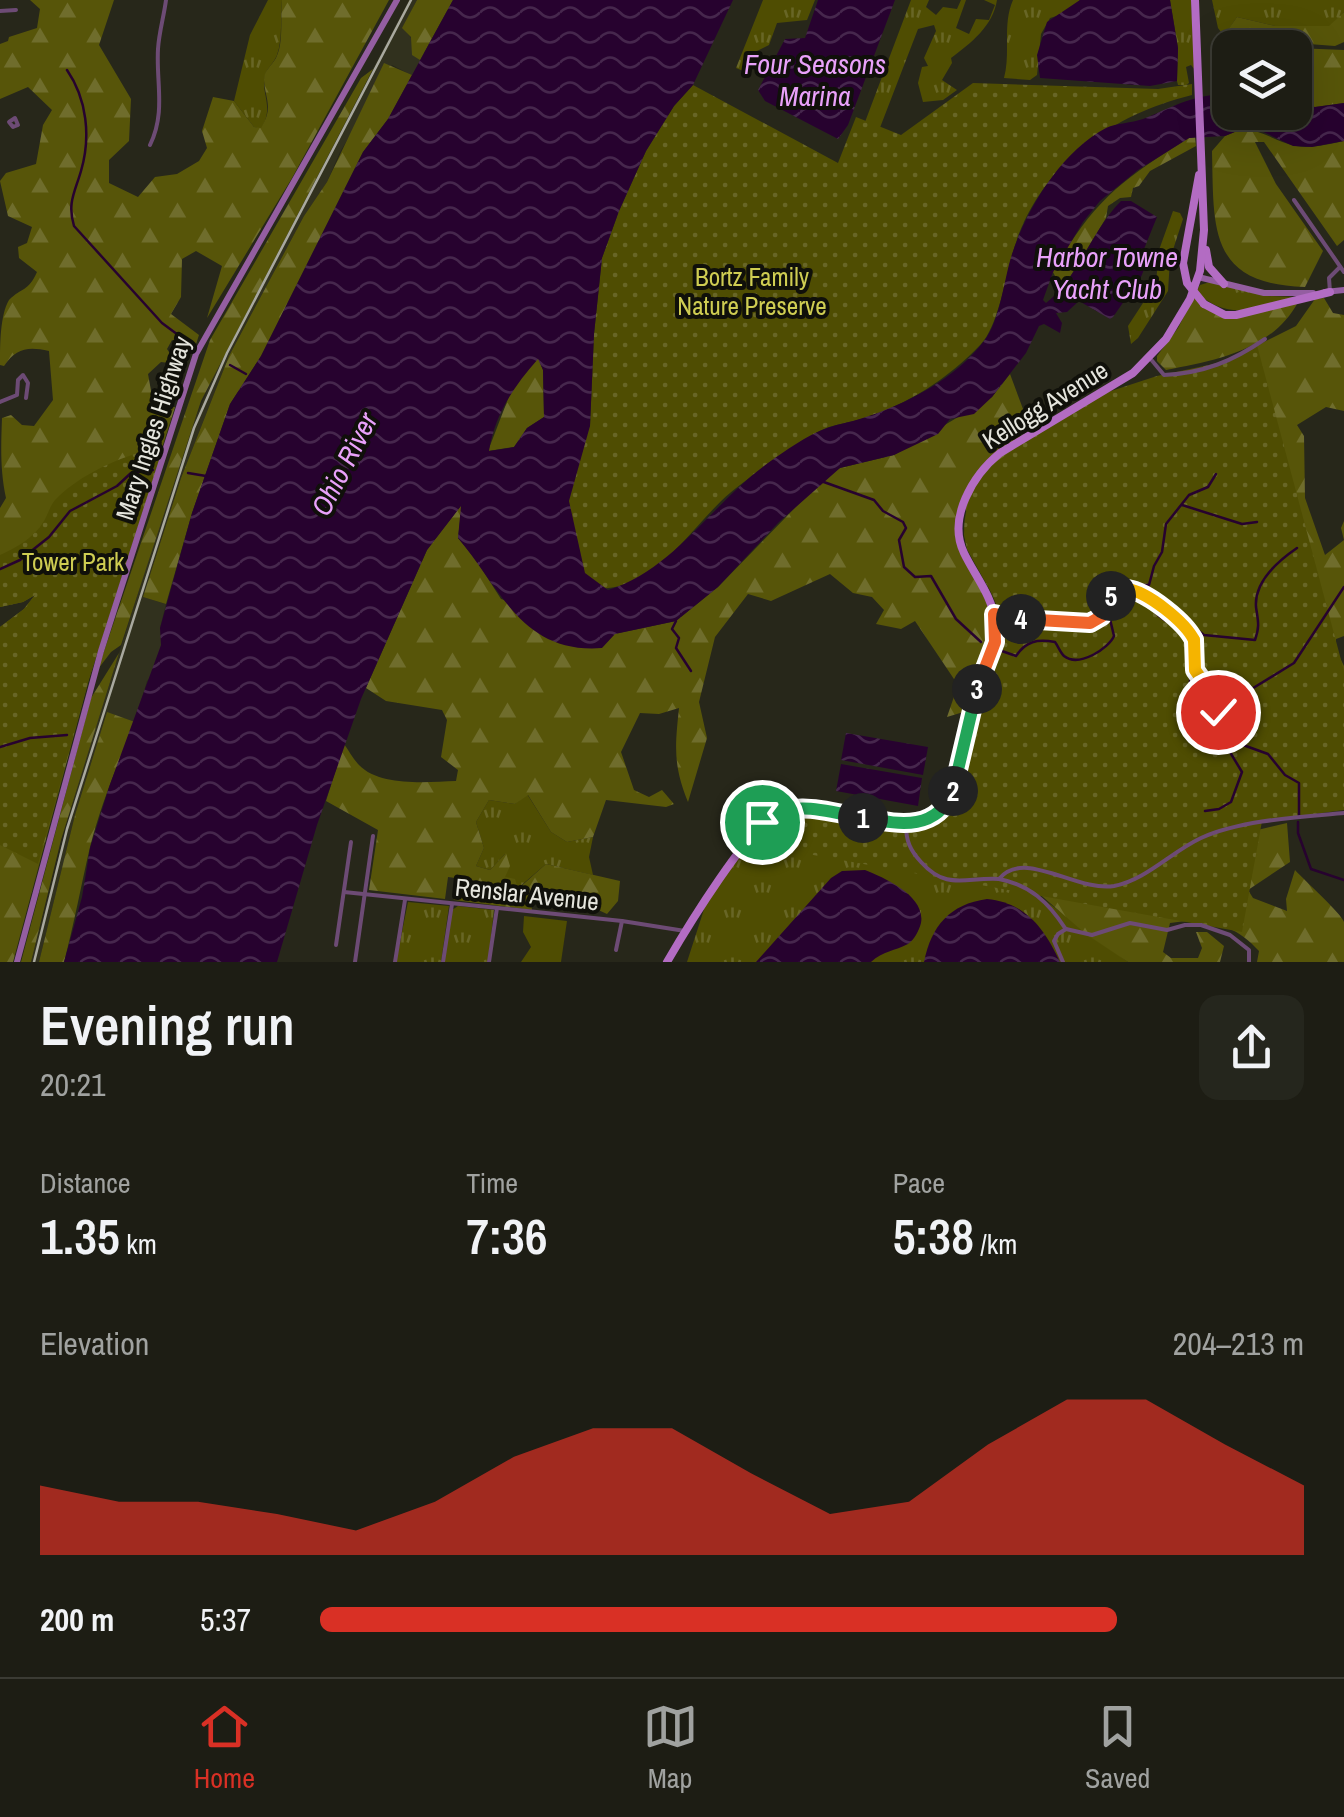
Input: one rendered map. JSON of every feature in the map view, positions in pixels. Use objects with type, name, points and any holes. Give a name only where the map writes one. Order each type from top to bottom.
[{"type":"main road","name":"Kellogg Avenue","points":[[994,614],[960,542],[960,518],[974,482],[1007,448],[1110,389],[1150,357],[1176,324],[1198,277],[1204,230],[1195,0]]},
{"type":"main road","points":[[1203,156],[1183,263],[1187,283],[1204,304],[1236,315],[1330,292]]},
{"type":"main road","points":[[1204,230],[1208,267],[1219,282]]},
{"type":"main road","points":[[667,962],[685,930],[762,822],[781,810],[806,808],[906,825],[935,816],[952,795],[970,710],[994,648],[994,614]]},
{"type":"street","points":[[150,145],[159,126],[161,109],[158,53],[166,0]]},
{"type":"street","name":"Mary Ingles Highway","points":[[17,962],[101,650],[196,354],[396,0]]},
{"type":"street","points":[[0,11],[16,10]]},
{"type":"street","points":[[0,127],[10,124]]},
{"type":"street","points":[[1294,200],[1344,272]]},
{"type":"street","points":[[1330,292],[1330,278],[1340,266]]},
{"type":"street","points":[[1198,277],[1274,294],[1344,290]]},
{"type":"street","points":[[1193,289],[1202,282],[1219,282]]},
{"type":"street","points":[[1150,357],[1164,375],[1189,373],[1226,363],[1265,339]]},
{"type":"street","points":[[0,402],[18,394],[22,375],[28,380],[26,398]]},
{"type":"street","points":[[994,614],[1080,625],[1102,616],[1111,596],[1118,591],[1136,590],[1153,598],[1193,636],[1195,670],[1216,700],[1218,715]]},
{"type":"street","points":[[999,880],[1011,869],[1028,866],[1085,886],[1117,885],[1219,831],[1344,813]]},
{"type":"street","points":[[906,825],[912,852],[935,876],[953,882],[999,880],[1035,893],[1066,929]]},
{"type":"street","points":[[356,962],[373,836]]},
{"type":"street","points":[[336,944],[351,842]]},
{"type":"street","name":"Renslar Avenue","points":[[344,892],[685,930]]},
{"type":"street","points":[[395,962],[405,900]]},
{"type":"street","points":[[443,962],[452,904]]},
{"type":"street","points":[[490,962],[497,908]]},
{"type":"street","points":[[616,950],[622,921]]},
{"type":"street","points":[[1062,962],[1054,941],[1066,929],[1092,934],[1130,923],[1163,930],[1201,925],[1244,943],[1250,952],[1249,962]]},
{"type":"shaded area","points":[[409,0],[417,0],[403,28],[438,70],[430,85],[392,65],[229,356],[181,478],[143,597],[166,604],[160,628],[178,648],[147,681],[135,722],[107,713],[75,815],[39,962],[31,962],[79,780],[187,437],[229,342]]},
{"type":"green space","points":[[30,0],[114,0],[99,45],[131,99],[129,141],[109,160],[109,183],[138,197],[155,177],[177,174],[199,161],[207,148],[202,131],[213,97],[234,101],[254,127],[261,128],[268,109],[264,77],[280,45],[282,0],[389,0],[292,178],[207,318],[222,266],[196,251],[182,259],[181,297],[171,314],[199,335],[194,350],[172,340],[167,349],[177,364],[161,362],[148,374],[154,407],[175,407],[89,679],[13,962],[0,962],[0,627],[35,595],[0,607],[0,508],[6,498],[2,418],[11,415],[22,425],[34,426],[53,400],[49,351],[23,350],[4,366],[0,365],[6,306],[37,272],[19,258],[18,247],[27,243],[32,227],[8,216],[0,181],[6,173],[36,164],[43,125],[52,110],[28,87],[0,99],[0,44],[37,28],[40,9]]},
{"type":"green space","points":[[268,0],[282,0],[281,35],[277,55],[265,75],[267,113],[261,129],[254,127],[234,101],[250,35]]},
{"type":"green space","points":[[417,0],[453,0],[420,60],[412,55],[411,37],[402,28]]},
{"type":"green space","points":[[763,0],[815,0],[807,20],[777,23],[769,45],[757,51],[748,73],[736,68]]},
{"type":"green space","points":[[911,0],[929,0],[926,7],[936,15],[943,7],[957,9],[961,0],[966,0],[956,28],[969,34],[976,19],[989,20],[995,5],[984,0],[997,0],[995,9],[986,26],[951,58],[942,80],[957,90],[943,100],[923,102],[918,83],[922,67],[928,66],[924,58],[936,31],[934,25],[918,29],[876,138],[862,130]]},
{"type":"green space","points":[[1013,0],[1080,0],[1063,14],[1050,18],[1041,34],[1037,75],[1030,80],[1004,78]]},
{"type":"green space","points":[[1170,0],[1191,0],[1195,70],[1191,65],[1186,67],[1186,85],[1178,85],[1177,81],[1178,48]]},
{"type":"green space","points":[[1212,0],[1344,0],[1344,12],[1330,26],[1275,26],[1237,17],[1228,30],[1218,28]]},
{"type":"green space","points":[[1344,12],[1344,42],[1335,46],[1312,44],[1312,30],[1228,30],[1237,17],[1275,26],[1329,26]]},
{"type":"green space","points":[[1312,49],[1344,50],[1344,103],[1315,107]]},
{"type":"green space","points":[[384,63],[412,75],[388,119],[363,152],[261,356],[230,404],[166,604],[143,597],[181,478],[229,356],[304,216],[327,182]]},
{"type":"green space","points":[[373,69],[201,401],[121,645],[98,669],[210,340],[361,78]]},
{"type":"green space","name":"Bortz Family Nature Preserve","points":[[973,83],[1158,89],[1192,84],[1192,95],[1161,104],[1103,132],[1056,173],[1022,227],[987,336],[955,369],[895,406],[824,429],[790,449],[730,493],[670,555],[643,576],[616,587],[577,588],[547,498],[590,426],[602,258],[646,151],[674,106],[693,85],[838,163],[856,117],[901,135]]},
{"type":"green space","points":[[1247,130],[1302,147],[1344,141],[1344,240],[1337,246],[1264,142],[1255,142],[1276,184],[1323,251],[1305,287],[1250,275],[1233,263],[1223,247],[1214,205],[1212,151],[1225,136]]},
{"type":"green space","points":[[1195,137],[1196,146],[1150,171],[1133,188],[1131,197],[1120,198],[1108,206],[1106,218],[1062,290],[1053,272],[1096,209],[1127,180]]},
{"type":"green space","points":[[1173,211],[1183,219],[1170,259],[1168,291],[1131,344],[1128,326],[1156,283],[1159,250]]},
{"type":"green space","points":[[1210,282],[1267,296],[1296,297],[1232,310],[1209,302],[1196,292],[1200,285]]},
{"type":"green space","points":[[1194,297],[1238,317],[1298,302],[1274,332],[1241,351],[1166,370],[1157,356]]},
{"type":"green space","points":[[1324,298],[1333,313],[1344,315],[1344,411],[1326,407],[1297,425],[1304,436],[1305,498],[1325,555],[1344,540],[1344,636],[1336,639],[1336,650],[1344,666],[1344,807],[953,816],[1003,628],[1000,605],[967,549],[964,534],[969,516],[964,506],[960,542],[989,600],[996,638],[970,710],[947,717],[958,685],[915,621],[901,629],[876,624],[884,610],[872,597],[853,593],[830,574],[771,601],[748,594],[715,637],[699,702],[707,738],[688,802],[676,756],[679,708],[659,714],[640,713],[621,752],[634,790],[649,797],[662,790],[674,804],[666,807],[606,800],[593,837],[567,842],[551,832],[528,795],[515,804],[489,800],[476,822],[484,848],[476,866],[490,870],[506,853],[510,866],[505,877],[515,879],[518,889],[546,864],[620,881],[618,901],[607,914],[592,907],[577,909],[548,901],[531,901],[532,910],[454,900],[452,895],[482,899],[484,882],[448,877],[445,899],[369,890],[378,830],[326,801],[344,744],[359,765],[379,777],[405,782],[456,781],[458,770],[441,757],[447,720],[442,710],[386,701],[366,688],[427,550],[462,504],[458,538],[501,599],[614,634],[676,621],[718,587],[821,481],[840,468],[894,455],[992,397],[1010,374],[1026,417],[1019,428],[1020,440],[1214,367],[1296,326],[1315,299]]},
{"type":"green space","points":[[1257,345],[1344,671],[1344,810],[1262,821],[1242,932],[752,844],[777,816],[796,811],[914,830],[934,823],[950,808],[964,773],[976,705],[1001,636],[997,605],[965,540],[965,517],[977,483],[991,466],[1016,448],[1015,439],[1108,392],[1157,376],[1223,362]]},
{"type":"green space","points":[[538,358],[543,370],[544,417],[527,428],[514,447],[488,451],[513,386]]},
{"type":"green space","name":"Tower Park","points":[[138,453],[160,458],[89,679],[38,864],[0,845],[0,627],[35,595],[0,607],[0,555],[35,532],[55,500],[73,485]]},
{"type":"green space","points":[[119,653],[61,840],[31,962],[21,962],[91,698]]},
{"type":"green space","points":[[107,712],[135,722],[94,831],[64,962],[39,962],[75,815]]},
{"type":"green space","points":[[527,794],[551,832],[567,842],[593,837],[589,857],[593,875],[546,864],[517,889],[504,877],[505,854],[490,870],[476,866],[484,848],[476,822],[489,800],[515,804]]},
{"type":"green space","points":[[792,807],[906,825],[906,836],[987,879],[1035,893],[1128,962],[687,962],[708,897],[762,822]]},
{"type":"green space","points":[[1287,823],[1290,862],[1248,890],[1253,898],[1287,911],[1286,899],[1295,870],[1342,918],[1344,962],[1257,962],[1259,951],[1239,934],[1218,924],[1195,921],[1170,923],[1163,952],[1171,958],[1198,958],[1202,948],[1196,932],[1207,932],[1224,946],[1220,962],[1128,962],[1086,934],[1029,885]]},
{"type":"green space","points":[[408,902],[449,906],[441,962],[396,962]]},
{"type":"green space","points":[[458,906],[494,910],[488,962],[444,962],[452,910]]},
{"type":"green space","points":[[524,916],[567,921],[561,962],[521,962],[531,947],[523,932]]},
{"type":"water","points":[[453,0],[733,0],[693,85],[674,106],[646,151],[602,258],[590,426],[569,501],[585,573],[608,590],[653,567],[748,479],[796,444],[827,428],[897,405],[930,388],[973,354],[989,333],[998,311],[1012,254],[1027,218],[1048,182],[1090,138],[1106,128],[1212,95],[1212,130],[1240,130],[1225,136],[1189,138],[1138,170],[1100,201],[1083,222],[1053,272],[1043,300],[1046,303],[1067,280],[1121,201],[1131,201],[1157,217],[1142,254],[1145,267],[1141,277],[1113,317],[1110,319],[1079,301],[1067,312],[1056,313],[1062,323],[1060,333],[1044,324],[1039,326],[1026,353],[974,414],[950,419],[938,434],[894,455],[840,468],[779,522],[718,587],[676,621],[615,634],[602,648],[552,641],[516,614],[458,538],[461,506],[427,550],[361,699],[317,825],[277,962],[64,962],[82,897],[90,848],[161,645],[160,628],[192,513],[230,404],[261,356],[363,152],[388,119]],"holes":[[[538,359],[543,370],[544,417],[527,428],[514,447],[489,451],[501,413]]]},
{"type":"water","name":"Four Seasons Marina","points":[[818,0],[895,0],[848,125],[838,139],[765,101],[758,90],[785,39],[805,38]]},
{"type":"water","points":[[1080,0],[1170,0],[1178,48],[1177,81],[1150,86],[1040,78],[1037,55],[1047,22]]},
{"type":"water","points":[[1344,103],[1344,141],[1293,146],[1259,130],[1312,130],[1312,107]]},
{"type":"water","points":[[846,733],[928,747],[923,775],[841,760]]},
{"type":"water","points":[[841,764],[922,778],[918,806],[836,791]]},
{"type":"water","points":[[865,870],[902,889],[917,904],[921,923],[910,942],[871,962],[756,962],[831,878],[842,871]]},
{"type":"water","points":[[987,899],[1013,906],[1032,919],[1060,962],[924,962],[944,919],[963,906]]},
{"type":"waterway","points":[[67,70],[83,106],[86,132],[72,204],[74,226],[162,323],[193,346]]},
{"type":"waterway","points":[[230,365],[246,374]]},
{"type":"waterway","points":[[0,569],[20,560],[49,537],[70,511],[117,486],[131,473],[153,470]]},
{"type":"waterway","points":[[188,473],[206,476]]},
{"type":"waterway","points":[[1132,590],[1134,585],[1149,585],[1162,552],[1166,524],[1189,495],[1208,487],[1216,474]]},
{"type":"waterway","points":[[821,481],[874,500],[883,511],[903,522],[906,528],[899,540],[904,567],[915,577],[931,576],[956,619],[981,642]]},
{"type":"waterway","points":[[1182,505],[1242,524],[1257,522]]},
{"type":"waterway","points":[[1172,616],[1178,615],[1204,635],[1255,640],[1256,598],[1263,580],[1297,548]]},
{"type":"waterway","points":[[1229,718],[1245,693],[1294,663],[1344,587]]},
{"type":"waterway","points":[[999,650],[1016,656],[1028,644],[1049,641],[1055,642],[1070,659],[1085,658],[1100,651],[1114,636],[1110,619],[1114,600],[1128,594],[1140,598],[1187,637],[1192,659],[1192,712],[1238,722],[1232,741],[1268,754],[1285,775],[1299,783],[1299,815]]},
{"type":"waterway","points":[[676,621],[672,629],[679,638],[676,648],[691,671]]},
{"type":"waterway","points":[[1205,811],[1231,802],[1242,772],[1219,734],[1215,718]]},
{"type":"waterway","points":[[0,747],[30,738],[67,735]]},
{"type":"waterway","points":[[1298,822],[1311,869],[1344,880]]},
{"type":"railway","points":[[34,962],[67,829],[194,428],[227,353],[411,0]]},
{"type":"route","points":[[762,822],[781,810],[799,807],[906,825],[929,820],[940,812],[953,790],[970,710],[994,648],[994,614],[1080,625],[1102,616],[1114,592],[1136,590],[1153,598],[1193,636],[1195,670],[1216,700],[1218,712]]},
{"type":"water label","name":"Harbor Towne Yacht Club","points":[[1107,273]]},
{"type":"water label","name":"Ohio River","points":[[344,464]]}]
